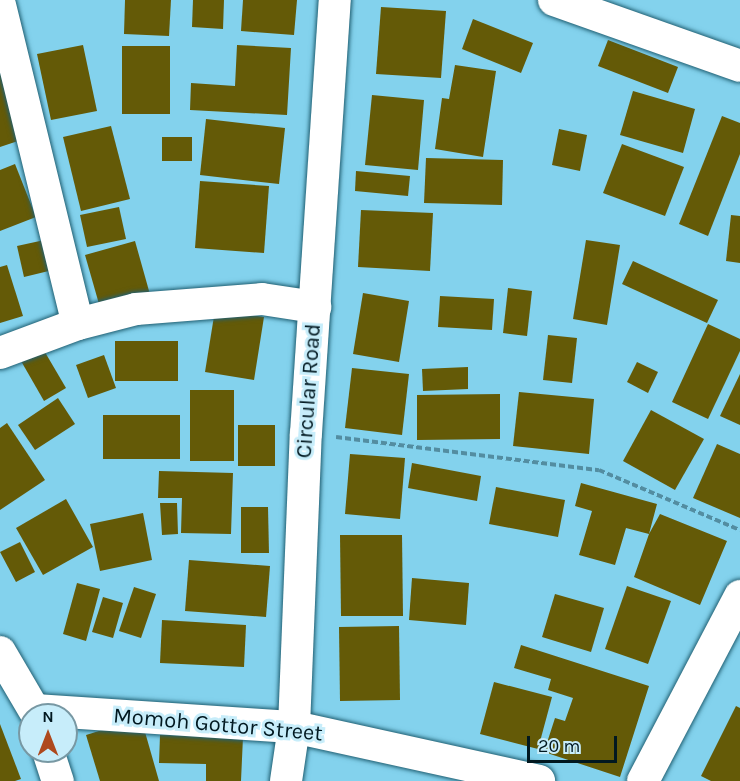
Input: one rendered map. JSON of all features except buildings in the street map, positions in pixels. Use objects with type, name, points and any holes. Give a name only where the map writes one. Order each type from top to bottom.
[{"type":"street","name":"Circular Road","points":[[286,781],[294,727],[306,433],[335,0]]},
{"type":"street","points":[[554,0],[740,66]]},
{"type":"street","points":[[0,5],[78,324]]},
{"type":"street","points":[[0,353],[78,324],[136,309],[201,301],[262,299],[315,307]]},
{"type":"street","points":[[643,781],[740,596]]},
{"type":"street","points":[[0,652],[31,703]]},
{"type":"street","name":"Momoh Gottor Street","points":[[78,715],[294,727],[539,781]]},
{"type":"street","points":[[52,763],[58,781]]},
{"type":"path","points":[[306,433],[598,470],[740,530]]}]
